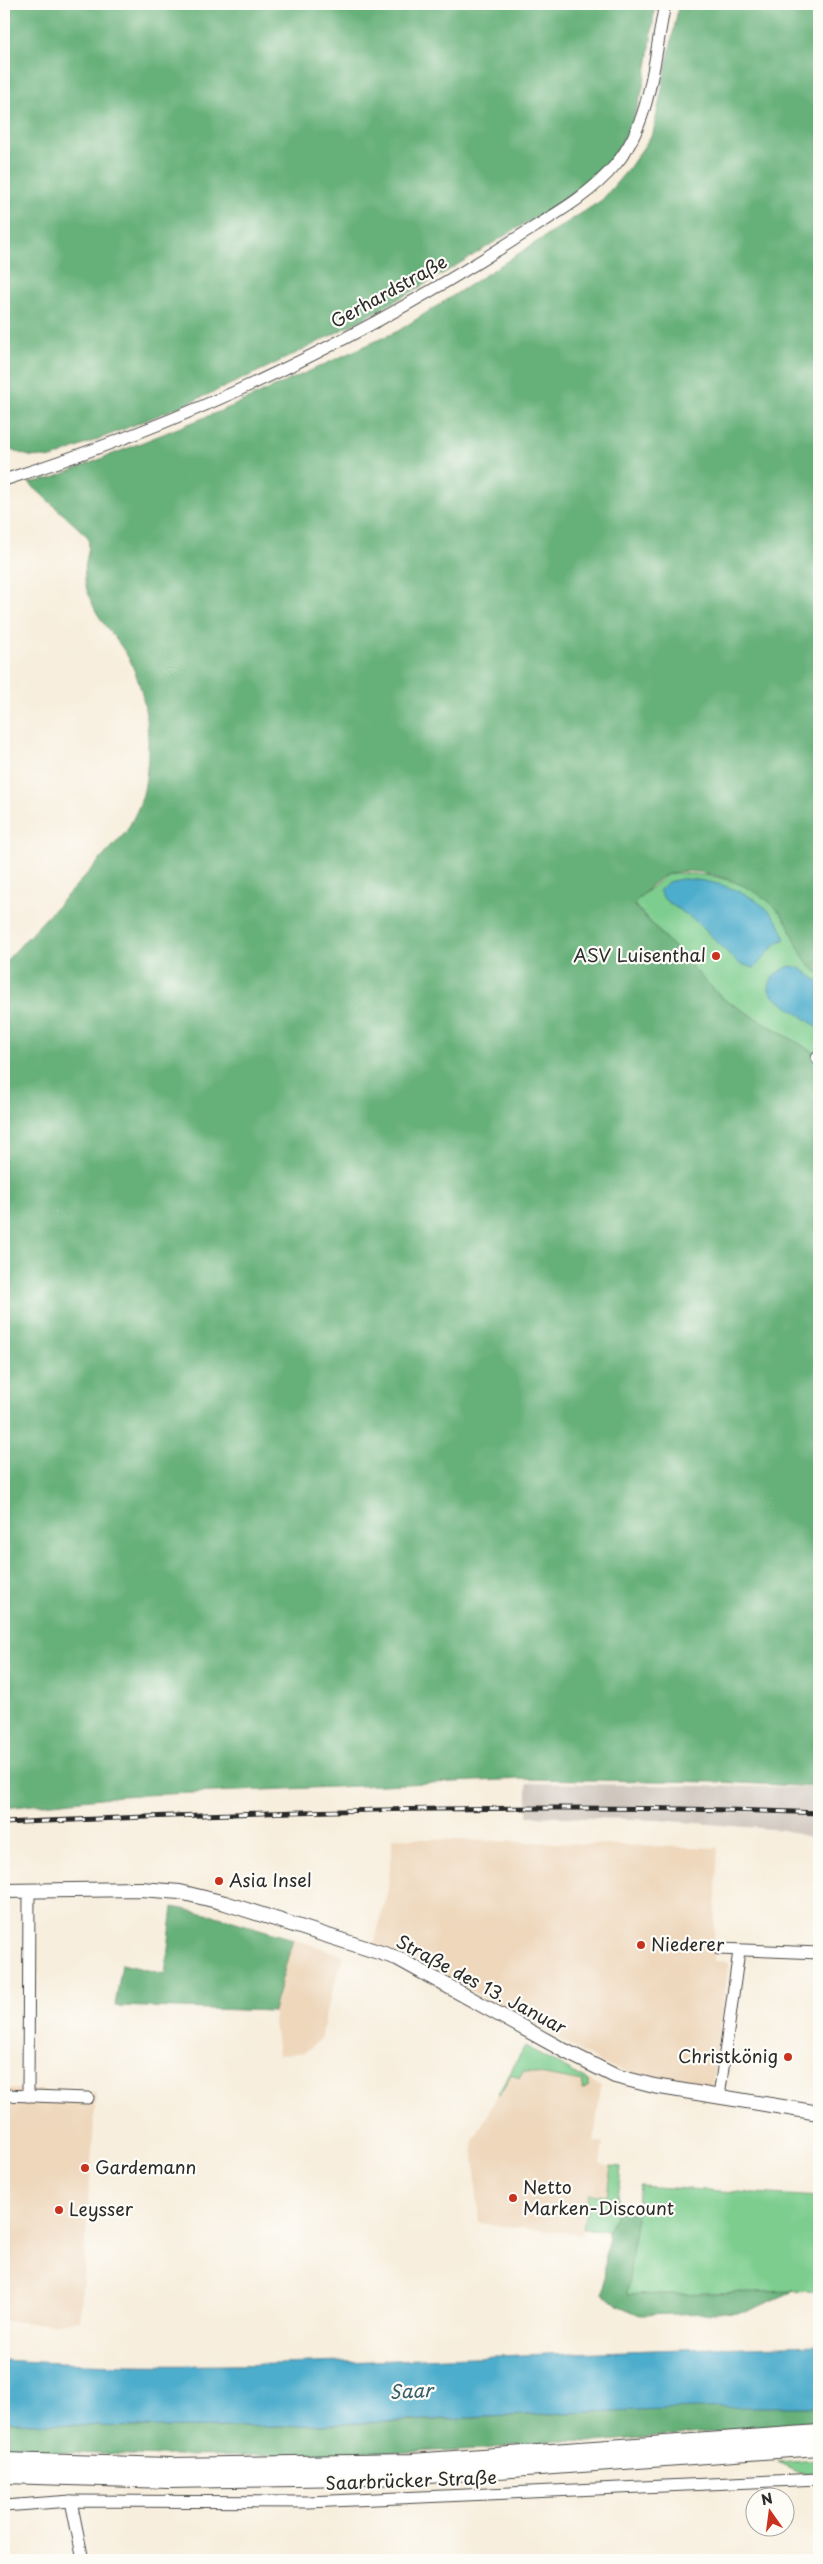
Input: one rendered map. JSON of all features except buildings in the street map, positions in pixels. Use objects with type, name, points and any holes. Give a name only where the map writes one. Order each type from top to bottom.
[{"type":"highway","points":[[4,2461],[161,2466],[412,2462],[638,2447],[819,2432]]},
{"type":"highway","points":[[4,2475],[168,2480],[414,2476],[819,2447]]},
{"type":"main road","name":"Straße des 13. Januar","points":[[4,1890],[141,1890],[180,1892],[225,1902],[397,1958],[565,2051],[615,2076],[644,2084],[819,2113]]},
{"type":"street","name":"Gerhardstraße","points":[[4,480],[60,462],[214,401],[358,332],[487,257],[591,189],[616,164],[629,145],[640,120],[665,4]]},
{"type":"street","points":[[28,2096],[29,1890]]},
{"type":"street","points":[[719,1949],[819,1953]]},
{"type":"street","points":[[719,2097],[739,1950]]},
{"type":"street","points":[[4,2095],[88,2098]]},
{"type":"street","name":"Saarbrücker Straße","points":[[4,2506],[71,2501],[309,2502],[819,2480]]},
{"type":"street","points":[[71,2501],[83,2560]]},
{"type":"shaded area","points":[[527,1783],[819,1788],[819,1840],[784,1830],[658,1820],[527,1816]]},
{"type":"shaded area","points":[[393,1838],[718,1848],[713,1961],[729,1962],[712,2090],[643,2077],[604,2064],[415,1960],[374,1944],[387,1895]]},
{"type":"shaded area","points":[[293,1939],[344,1955],[326,2012],[321,2039],[305,2052],[278,2055],[273,2011]]},
{"type":"shaded area","points":[[525,2046],[601,2086],[594,2142],[603,2144],[600,2164],[611,2166],[607,2196],[589,2194],[582,2235],[479,2223],[473,2141]]},
{"type":"shaded area","points":[[4,2089],[96,2093],[80,2320],[52,2324],[4,2321]]},
{"type":"green space","points":[[4,4],[655,4],[647,65],[638,105],[631,125],[622,143],[610,160],[588,183],[436,278],[327,338],[216,391],[52,458],[29,456],[4,448]]},
{"type":"green space","points":[[679,4],[819,4],[819,973],[806,961],[787,922],[773,905],[746,887],[730,880],[697,872],[682,871],[668,874],[654,883],[633,904],[725,1000],[815,1053],[819,1047],[819,1787],[718,1782],[524,1779],[120,1796],[4,1808],[4,963],[126,832],[143,796],[148,757],[147,722],[135,672],[124,650],[95,610],[86,588],[85,568],[89,547],[88,537],[29,483],[53,478],[228,408],[398,331],[602,200],[630,167],[653,133]]},
{"type":"green space","points":[[675,873],[709,876],[741,884],[769,901],[780,913],[790,928],[805,959],[819,973],[819,1047],[815,1053],[725,1000],[633,903],[666,875]]},
{"type":"green space","points":[[173,1907],[216,1916],[293,1939],[273,2011],[115,2006],[122,1964],[165,1974]]},
{"type":"green space","points":[[525,2046],[589,2081],[589,2086],[582,2090],[583,2082],[523,2071],[519,2078],[511,2074],[500,2095],[498,2094]]},
{"type":"green space","points":[[611,2166],[621,2167],[617,2211],[608,2231],[583,2228],[589,2194],[607,2196]]},
{"type":"green space","points":[[640,2186],[819,2197],[819,2291],[626,2295]]},
{"type":"green space","points":[[617,2211],[637,2213],[627,2295],[794,2291],[746,2312],[640,2315],[619,2306],[603,2293],[608,2231]]},
{"type":"green space","points":[[741,2406],[819,2407],[819,2423],[595,2442],[557,2441],[483,2449],[340,2455],[165,2456],[4,2451],[4,2421],[188,2428],[372,2423]]},
{"type":"green space","points":[[819,2460],[819,2474],[797,2472],[777,2463]]},
{"type":"water","points":[[681,879],[711,882],[743,893],[770,912],[779,924],[785,939],[778,942],[754,968],[738,963],[697,922],[665,900],[659,891],[668,882]]},
{"type":"water","points":[[790,966],[800,968],[819,982],[819,1028],[774,997],[769,990],[769,985],[775,975]]},
{"type":"water","name":"Saar","points":[[819,2345],[819,2407],[615,2411],[412,2421],[208,2427],[106,2426],[4,2421],[4,2360],[114,2365],[225,2365]]},
{"type":"railway","points":[[4,1823],[412,1809],[615,1808],[819,1813]]},
{"type":"place","name":"ASV Luisenthal","points":[[716,956]]},
{"type":"place","name":"Asia Insel","points":[[219,1881]]},
{"type":"place","name":"Niederer","points":[[641,1945]]},
{"type":"place","name":"Christkönig","points":[[788,2057]]},
{"type":"place","name":"Gardemann","points":[[85,2168]]},
{"type":"place","name":"Netto Marken-Discount","points":[[513,2198]]},
{"type":"place","name":"Leysser","points":[[59,2210]]}]
